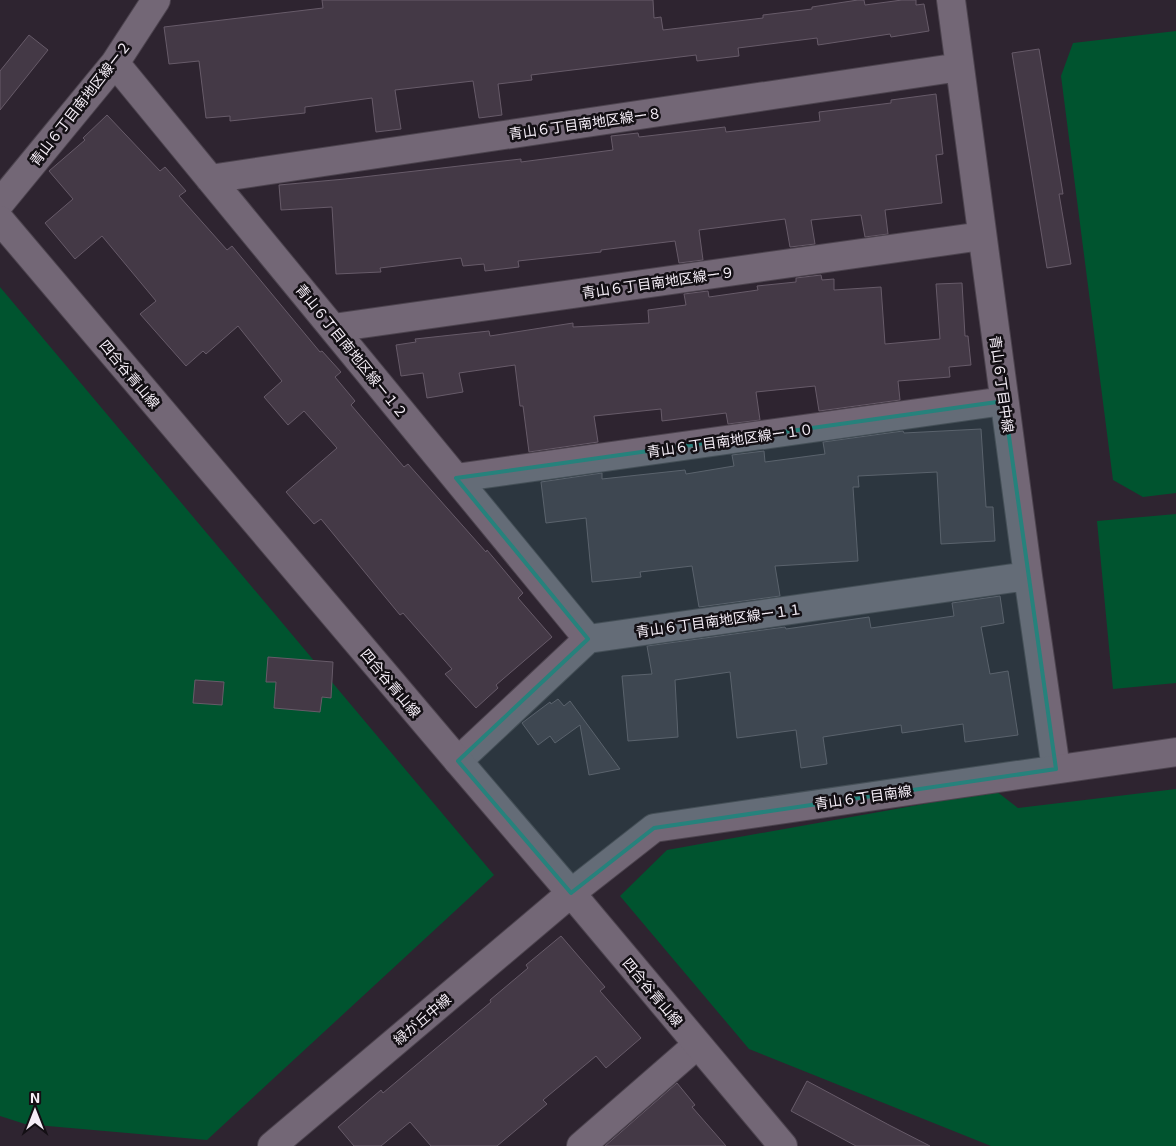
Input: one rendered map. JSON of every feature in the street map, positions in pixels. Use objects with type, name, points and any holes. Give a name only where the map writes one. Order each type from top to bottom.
[{"type":"street","name":"青山６丁目南地区線ー２","points":[[0,203],[115,63],[156,0]]},
{"type":"street","name":"青山６丁目中線","points":[[950,0],[1056,769]]},
{"type":"street","name":"青山６丁目南地区線ー１２","points":[[115,63],[588,639]]},
{"type":"street","name":"青山６丁目南地区線ー８","points":[[210,179],[960,68]]},
{"type":"street","name":"四合谷青山線","points":[[0,220],[458,762],[572,893],[783,1146]]},
{"type":"street","name":"青山６丁目南地区線ー９","points":[[333,328],[982,236]]},
{"type":"street","name":"青山６丁目南地区線ー１０","points":[[456,478],[1004,401]]},
{"type":"street","name":"青山６丁目南地区線ー１１","points":[[588,639],[1028,576]]},
{"type":"street","points":[[458,762],[588,639]]},
{"type":"street","name":"青山６丁目南線","points":[[572,893],[654,828],[1176,752]]},
{"type":"street","name":"緑が丘中線","points":[[272,1146],[572,893]]},
{"type":"street","points":[[581,1146],[698,1045]]},
{"type":"highlighted area","points":[[1004,401],[1056,769],[654,828],[571,893],[458,761],[588,639],[456,478]]},
{"type":"green space","points":[[1176,31],[1176,493],[1143,497],[1113,480],[1061,76],[1073,43]]},
{"type":"green space","points":[[0,287],[494,875],[207,1140],[25,1124],[0,1116]]},
{"type":"green space","points":[[1176,514],[1176,683],[1113,689],[1097,521]]},
{"type":"green space","points":[[1176,789],[1176,1146],[991,1146],[749,1049],[620,896],[667,850],[996,791],[1018,808]]},
{"type":"building","points":[[322,0],[653,0],[654,18],[661,17],[663,30],[763,18],[763,15],[812,9],[812,7],[858,0],[864,0],[865,5],[916,0],[916,5],[924,4],[929,31],[891,37],[890,34],[818,45],[817,38],[738,48],[739,56],[697,61],[696,55],[531,75],[532,80],[498,84],[502,115],[479,118],[473,81],[395,90],[401,129],[376,132],[372,98],[305,107],[305,113],[230,121],[230,116],[206,118],[199,61],[169,64],[164,27],[323,8]]},
{"type":"building","points":[[29,35],[48,50],[0,110],[0,71]]},
{"type":"building","points":[[1039,49],[1063,194],[1059,194],[1071,264],[1047,268],[1012,53]]},
{"type":"building","points":[[936,94],[943,154],[936,155],[942,203],[885,210],[888,234],[865,237],[861,215],[811,220],[815,244],[790,247],[785,219],[699,230],[703,260],[679,263],[675,241],[601,250],[601,252],[518,261],[519,267],[485,271],[484,264],[463,266],[461,258],[380,268],[381,272],[336,274],[332,207],[281,210],[279,185],[521,159],[521,162],[613,150],[611,136],[638,133],[639,137],[725,127],[726,132],[820,121],[819,112],[891,103],[891,100]]},
{"type":"building","points":[[107,115],[160,171],[165,167],[186,191],[179,196],[227,250],[232,246],[320,352],[322,351],[341,372],[335,377],[355,401],[351,405],[404,467],[408,464],[486,552],[487,550],[523,593],[518,598],[552,637],[496,685],[498,688],[476,708],[445,674],[452,669],[403,613],[400,615],[321,519],[314,524],[286,492],[337,448],[304,411],[288,425],[264,397],[282,381],[238,326],[206,354],[203,351],[186,366],[140,314],[156,301],[102,236],[75,259],[45,223],[73,199],[49,171],[85,140],[83,138]]},
{"type":"building","points":[[821,275],[822,280],[834,279],[834,290],[881,287],[885,344],[940,339],[936,284],[962,283],[965,336],[968,336],[971,365],[949,367],[950,377],[898,381],[900,400],[819,411],[815,386],[756,392],[760,420],[728,424],[726,413],[662,421],[661,409],[594,416],[598,442],[529,452],[523,406],[520,406],[515,365],[459,373],[463,392],[427,398],[423,373],[401,376],[396,345],[416,342],[415,339],[489,331],[490,336],[573,323],[573,327],[649,323],[648,310],[686,305],[684,294],[708,291],[709,297],[758,290],[757,286],[796,282],[796,278]]},
{"type":"building","points":[[981,429],[986,507],[993,507],[995,541],[941,544],[937,472],[858,476],[859,487],[853,487],[858,561],[775,566],[780,596],[699,607],[692,566],[640,572],[641,577],[592,582],[586,518],[546,523],[541,482],[602,473],[602,479],[685,470],[686,474],[734,466],[732,455],[764,451],[765,462],[825,454],[823,442],[903,431],[904,433]]},
{"type":"building","points":[[1000,596],[1004,623],[981,627],[990,674],[1008,671],[1018,735],[965,742],[963,724],[902,733],[901,725],[823,737],[827,764],[801,768],[796,730],[737,738],[730,672],[675,680],[678,737],[628,741],[622,676],[652,674],[647,646],[869,617],[871,628],[954,616],[952,603]]},
{"type":"building","points":[[268,657],[333,662],[331,698],[322,697],[320,712],[274,708],[276,682],[266,682]]},
{"type":"building","points":[[195,680],[224,682],[222,705],[193,703]]},
{"type":"building","points":[[558,699],[564,706],[570,701],[620,769],[589,775],[580,725],[555,743],[550,736],[538,745],[522,723],[550,702],[551,704]]},
{"type":"building","points":[[561,936],[605,987],[600,991],[641,1038],[606,1068],[596,1056],[543,1100],[547,1104],[497,1146],[431,1146],[410,1122],[381,1146],[354,1146],[338,1127],[381,1090],[383,1093],[491,1002],[490,1000],[528,968],[526,965]]},
{"type":"building","points":[[807,1081],[930,1146],[856,1146],[791,1111]]},
{"type":"building","points":[[677,1083],[695,1105],[692,1107],[726,1146],[605,1146]]}]
